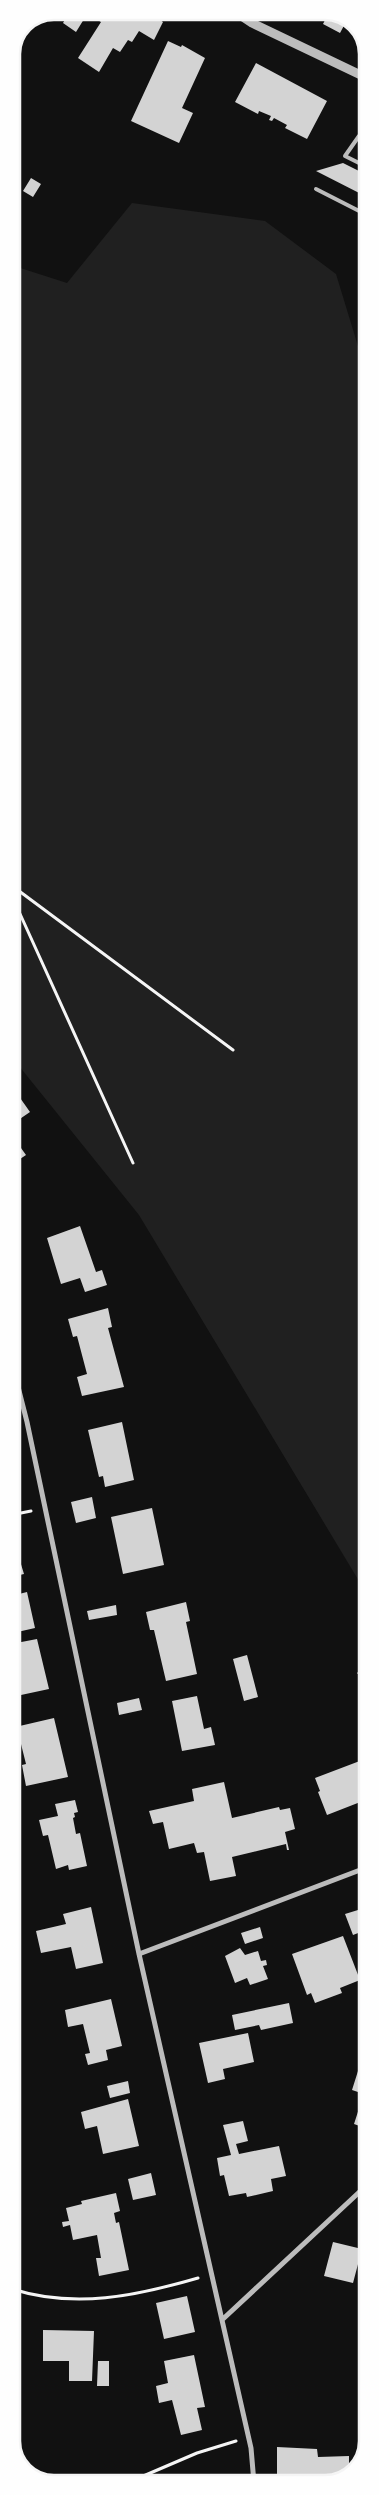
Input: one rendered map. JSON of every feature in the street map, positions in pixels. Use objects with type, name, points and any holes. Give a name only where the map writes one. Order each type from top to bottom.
[{"type":"street","points":[[247,20],[359,74]]},
{"type":"street","points":[[20,1394],[139,1954],[249,2437],[253,2475]]},
{"type":"street","points":[[139,1954],[359,1870]]},
{"type":"street","points":[[223,2319],[359,2192]]},
{"type":"lane","points":[[359,136],[345,156],[359,163]]},
{"type":"lane","points":[[316,190],[359,211]]},
{"type":"path","points":[[20,892],[233,1050]]},
{"type":"path","points":[[20,914],[133,1163]]},
{"type":"path","points":[[20,1513],[44,1508]]},
{"type":"path","points":[[20,2291],[38,2297],[108,2299],[213,2273]]},
{"type":"path","points":[[145,2475],[197,2452],[249,2437]]},
{"type":"shaded area","points":[[132,203],[265,221],[336,274],[359,349],[359,1581],[139,1215],[20,1067],[20,268],[67,283]]},
{"type":"building","points":[[65,20],[83,20],[76,32],[63,23]]},
{"type":"building","points":[[98,20],[160,20],[163,22],[154,40],[139,31],[132,42],[128,40],[120,52],[113,48],[99,72],[78,58],[101,22]]},
{"type":"building","points":[[327,20],[344,26],[340,33],[323,24]]},
{"type":"building","points":[[168,41],[181,47],[182,45],[205,58],[182,108],[193,113],[179,143],[131,121]]},
{"type":"building","points":[[256,63],[327,101],[307,139],[285,128],[287,125],[274,118],[272,121],[269,120],[271,116],[259,111],[258,114],[235,102]]},
{"type":"building","points":[[343,163],[359,171],[359,193],[316,171]]},
{"type":"building","points":[[31,178],[41,184],[33,197],[23,191]]},
{"type":"building","points":[[20,1098],[30,1112],[20,1119]]},
{"type":"building","points":[[20,1147],[26,1155],[20,1159]]},
{"type":"building","points":[[80,1226],[96,1272],[102,1270],[107,1285],[85,1292],[80,1278],[61,1284],[47,1238]]},
{"type":"building","points":[[108,1308],[112,1327],[108,1328],[124,1387],[82,1396],[77,1377],[87,1374],[77,1336],[73,1337],[68,1319]]},
{"type":"building","points":[[122,1422],[134,1480],[105,1487],[103,1476],[99,1477],[88,1430]]},
{"type":"building","points":[[92,1497],[96,1518],[76,1523],[71,1502]]},
{"type":"building","points":[[152,1508],[164,1565],[123,1574],[111,1517]]},
{"type":"building","points":[[20,1561],[24,1574],[20,1575]]},
{"type":"building","points":[[27,1592],[35,1628],[20,1631],[20,1594]]},
{"type":"building","points":[[186,1602],[190,1621],[186,1622],[197,1674],[166,1681],[154,1630],[150,1630],[146,1612]]},
{"type":"building","points":[[116,1605],[117,1615],[89,1620],[87,1611]]},
{"type":"building","points":[[37,1639],[49,1689],[21,1695],[20,1642]]},
{"type":"building","points":[[247,1655],[258,1697],[244,1701],[233,1659]]},
{"type":"building","points":[[197,1696],[204,1729],[211,1727],[215,1745],[182,1751],[172,1701]]},
{"type":"building","points":[[139,1698],[142,1710],[119,1715],[117,1703]]},
{"type":"building","points":[[54,1718],[68,1777],[26,1786],[22,1765],[26,1764],[20,1744],[20,1726]]},
{"type":"building","points":[[359,1761],[359,1803],[327,1815],[315,1778]]},
{"type":"building","points":[[224,1782],[232,1818],[279,1807],[280,1810],[290,1808],[295,1829],[285,1832],[289,1850],[287,1850],[286,1844],[232,1857],[236,1876],[210,1881],[204,1852],[197,1853],[194,1843],[169,1849],[163,1822],[153,1824],[149,1811],[194,1801],[192,1789]]},
{"type":"building","points":[[75,1800],[78,1812],[74,1813],[75,1817],[73,1818],[76,1834],[80,1833],[87,1866],[69,1870],[68,1865],[56,1869],[48,1835],[43,1836],[39,1820],[58,1816],[55,1804]]},
{"type":"building","points":[[91,1907],[103,1963],[76,1969],[71,1947],[41,1953],[36,1931],[66,1924],[63,1914]]},
{"type":"building","points":[[358,1910],[359,1933],[353,1935],[345,1914]]},
{"type":"building","points":[[260,1927],[263,1938],[245,1944],[241,1933]]},
{"type":"building","points":[[343,1936],[359,1980],[340,1988],[342,1993],[315,2003],[311,1993],[307,1995],[292,1954]]},
{"type":"building","points":[[240,1948],[245,1955],[258,1951],[261,1961],[266,1960],[267,1965],[263,1966],[268,1979],[250,1985],[247,1978],[235,1983],[225,1956]]},
{"type":"building","points":[[111,1999],[122,2046],[106,2050],[108,2060],[88,2065],[85,2054],[90,2053],[83,2024],[68,2027],[65,2010]]},
{"type":"building","points":[[289,2003],[293,2023],[261,2030],[259,2025],[235,2030],[232,2015]]},
{"type":"building","points":[[248,2033],[254,2062],[223,2069],[225,2079],[208,2083],[199,2043]]},
{"type":"building","points":[[358,2071],[359,2071],[359,2092],[352,2090]]},
{"type":"building","points":[[128,2081],[130,2093],[110,2098],[107,2086]]},
{"type":"building","points":[[128,2099],[139,2146],[103,2154],[97,2126],[85,2129],[81,2112]]},
{"type":"building","points":[[359,2109],[359,2126],[354,2124]]},
{"type":"building","points":[[243,2121],[248,2141],[236,2144],[239,2154],[279,2146],[286,2176],[271,2179],[273,2191],[247,2197],[246,2193],[229,2196],[224,2175],[220,2176],[217,2158],[231,2155],[223,2125]]},
{"type":"building","points":[[151,2173],[156,2195],[133,2200],[128,2179]]},
{"type":"building","points":[[116,2193],[120,2211],[114,2213],[116,2223],[119,2222],[129,2270],[99,2276],[96,2258],[101,2258],[97,2235],[73,2240],[70,2225],[63,2227],[62,2222],[69,2221],[66,2208],[82,2204],[81,2201]]},
{"type":"building","points":[[333,2242],[359,2248],[359,2260],[353,2283],[324,2276]]},
{"type":"building","points":[[187,2296],[195,2332],[164,2339],[156,2303]]},
{"type":"building","points":[[43,2330],[94,2331],[92,2381],[69,2381],[69,2361],[43,2361]]},
{"type":"building","points":[[194,2355],[205,2407],[197,2408],[202,2430],[181,2435],[172,2400],[159,2403],[156,2386],[168,2383],[164,2361]]},
{"type":"building","points":[[98,2361],[109,2361],[109,2386],[97,2386]]},
{"type":"building","points":[[277,2447],[317,2449],[318,2457],[349,2456],[349,2465],[347,2467],[330,2475],[277,2475]]}]
